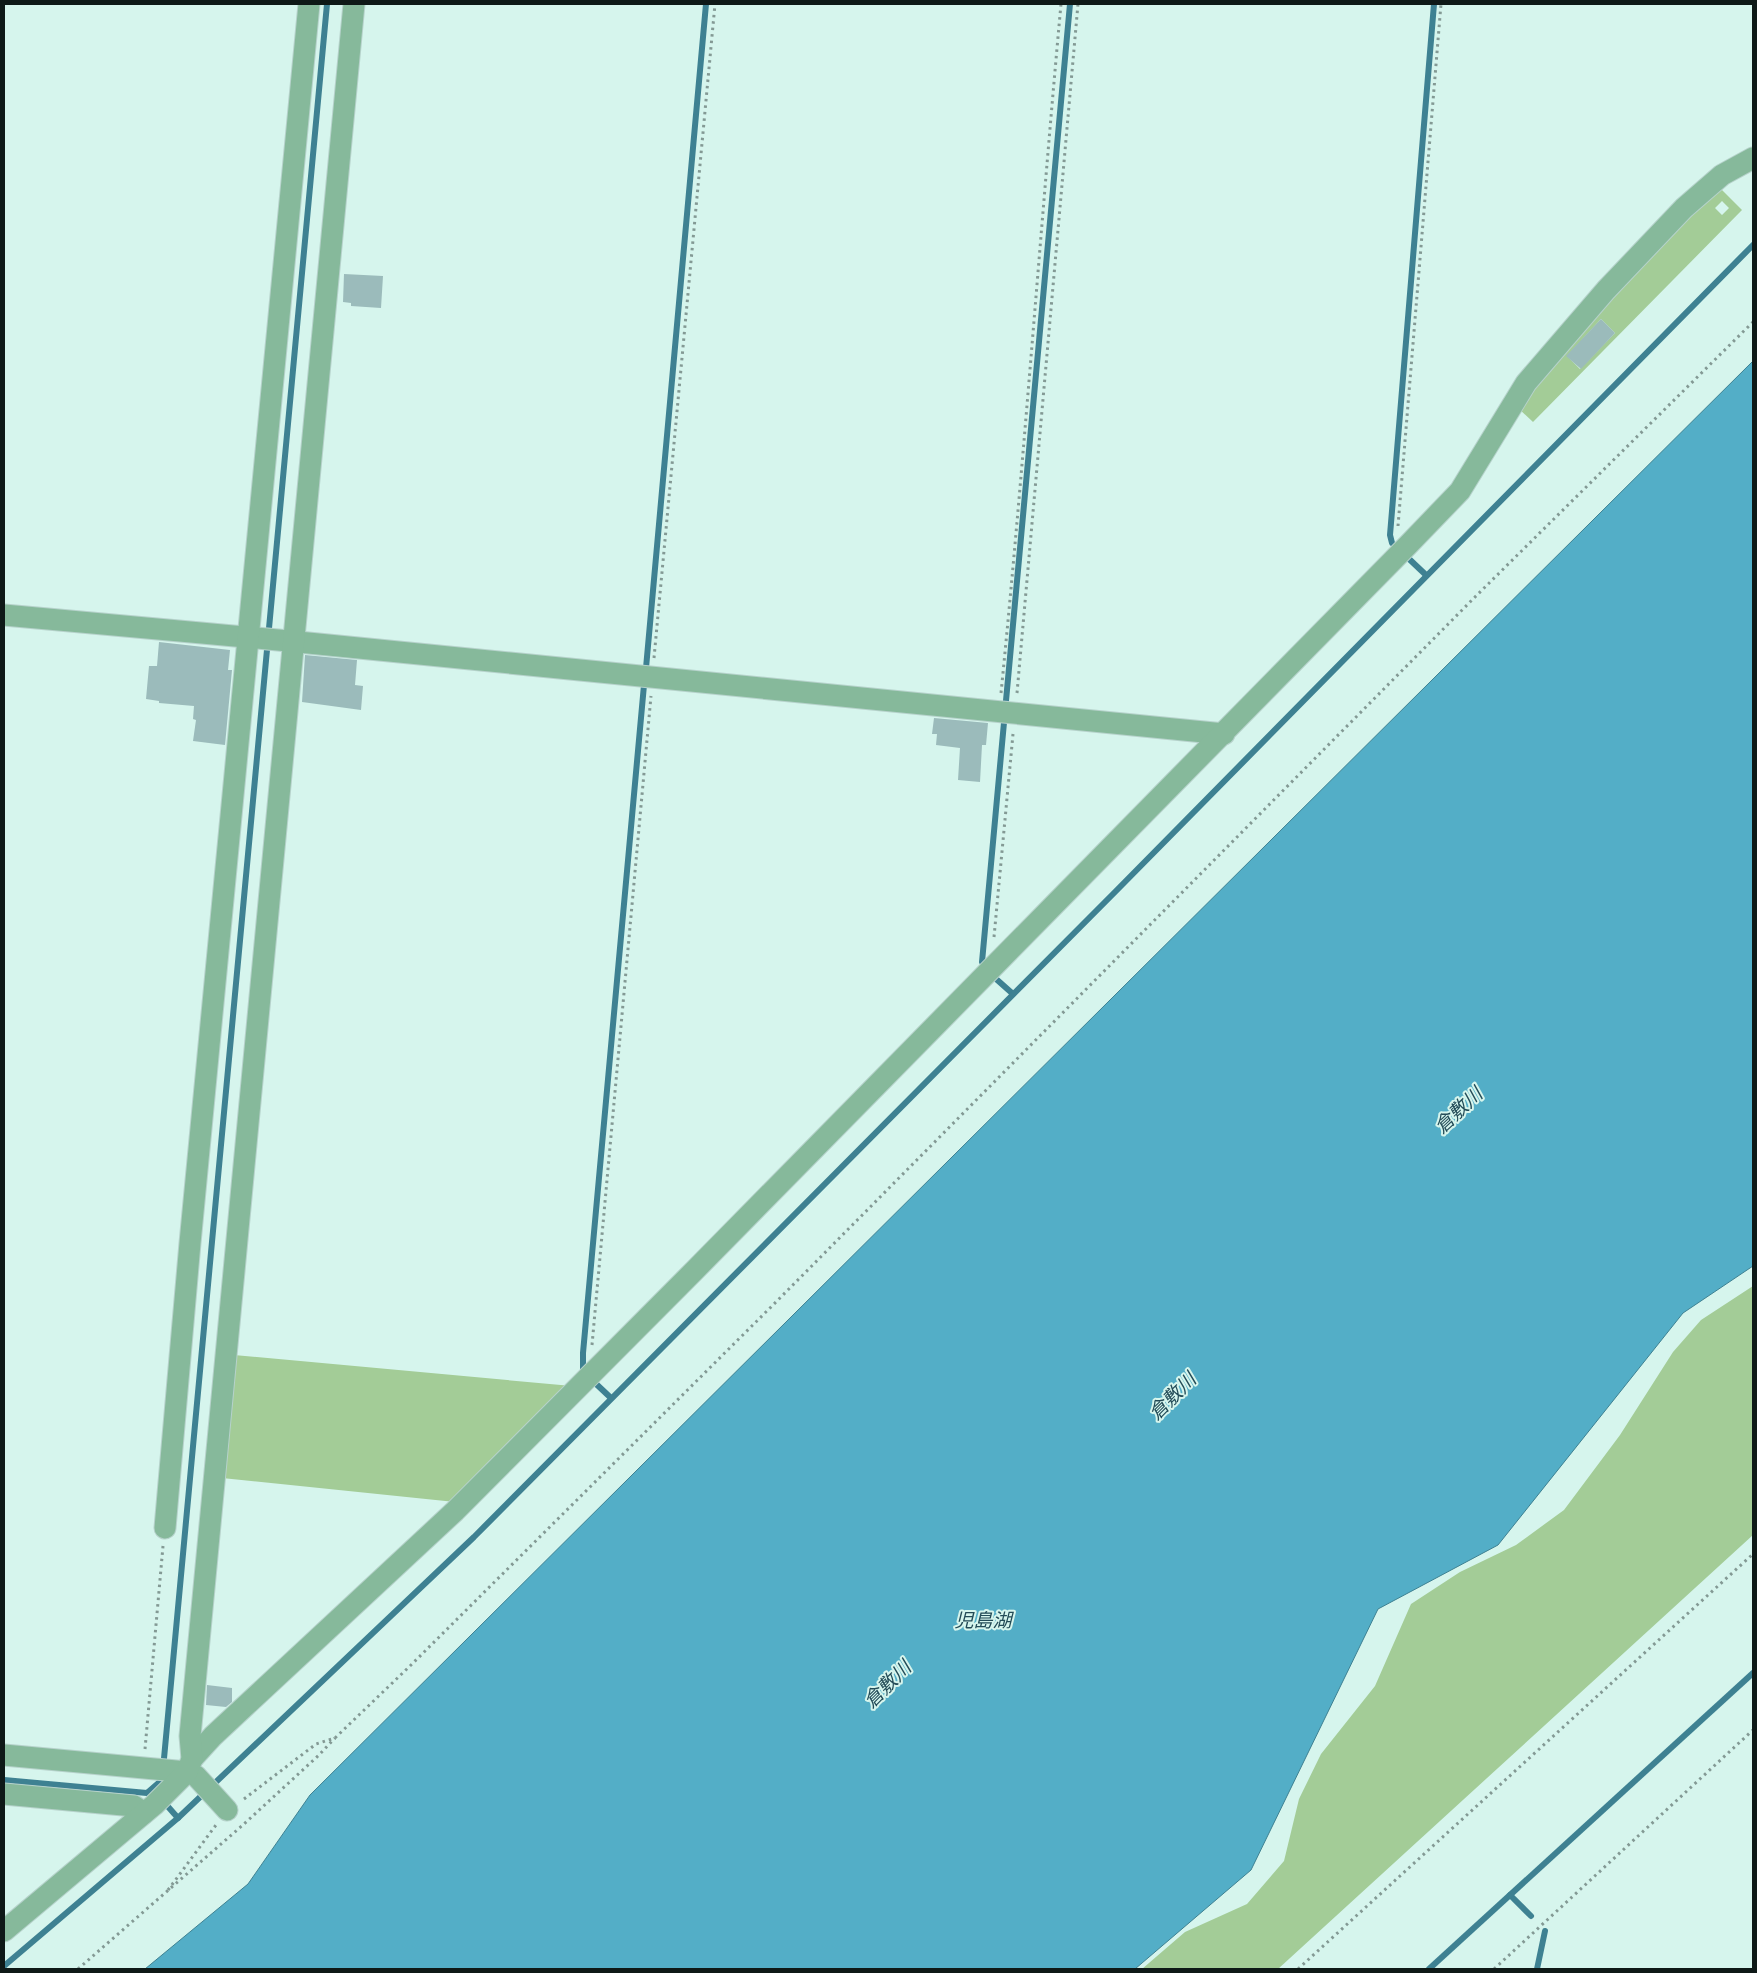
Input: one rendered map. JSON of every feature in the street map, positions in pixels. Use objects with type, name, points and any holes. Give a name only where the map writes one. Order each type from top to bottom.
[{"type":"street","points":[[4,1931],[154,1804],[190,1736],[270,639],[309,4]]},
{"type":"street","points":[[164,1528],[270,639],[354,4]]},
{"type":"street","points":[[174,1769],[213,1736],[455,1511],[1224,734],[1460,491],[1526,384],[1606,290],[1684,208],[1722,175],[1753,158]]},
{"type":"street","points":[[4,615],[270,639],[1224,734]]},
{"type":"street","points":[[4,1755],[174,1769],[223,1806]]},
{"type":"street","points":[[4,1794],[134,1806],[154,1804]]},
{"type":"path","points":[[598,1368],[592,1352],[592,1337],[714,4]]},
{"type":"path","points":[[995,966],[992,960],[1006,713],[1046,164],[1061,4]]},
{"type":"path","points":[[1006,713],[1078,4]]},
{"type":"path","points":[[1409,544],[1398,528],[1398,518],[1441,4]]},
{"type":"path","points":[[78,1969],[244,1824],[319,1755],[777,1302],[1477,595],[1753,322]]},
{"type":"path","points":[[164,1528],[174,1769]]},
{"type":"path","points":[[1298,1969],[1753,1554]]},
{"type":"path","points":[[1494,1969],[1753,1730]]},
{"type":"path","points":[[168,1890],[206,1836],[223,1806],[316,1744],[335,1738]]},
{"type":"green space","points":[[1719,187],[1742,210],[1533,422],[1518,408],[1615,291]],"holes":[[[1722,201],[1729,208],[1722,215],[1715,208]],[[1601,319],[1615,333],[1580,369],[1567,356]]]},
{"type":"green space","points":[[1753,1286],[1753,1535],[1278,1969],[1142,1969],[1185,1932],[1247,1904],[1284,1861],[1299,1799],[1321,1754],[1375,1686],[1411,1604],[1460,1572],[1516,1545],[1564,1510],[1620,1435],[1673,1352],[1701,1320]]},
{"type":"green space","points":[[234,1355],[572,1386],[455,1502],[222,1478]]},
{"type":"water","name":"児島湖","points":[[1753,361],[1753,1266],[1683,1313],[1498,1545],[1378,1609],[1251,1870],[1135,1969],[145,1969],[248,1884],[310,1795]]},
{"type":"building","points":[[344,274],[383,276],[381,308],[351,306],[351,303],[343,302]]},
{"type":"building","points":[[1601,319],[1615,333],[1581,369],[1566,356]]},
{"type":"building","points":[[159,642],[230,650],[228,670],[232,670],[225,745],[193,741],[196,720],[193,719],[194,706],[159,703],[159,701],[146,699],[149,666],[157,666]]},
{"type":"building","points":[[305,655],[357,660],[355,685],[363,686],[361,710],[302,702]]},
{"type":"building","points":[[934,718],[988,723],[986,745],[982,745],[980,782],[958,780],[960,748],[936,745],[937,734],[932,734]]},
{"type":"building","points":[[207,1685],[232,1688],[232,1702],[226,1707],[206,1705]]},
{"type":"waterway","points":[[4,1780],[147,1793],[162,1780],[327,4]]},
{"type":"waterway","points":[[646,668],[706,4]]},
{"type":"waterway","points":[[984,966],[982,962],[1070,4]]},
{"type":"waterway","points":[[1392,543],[1390,535],[1434,4]]},
{"type":"waterway","points":[[4,1966],[178,1818],[474,1537],[1115,892],[1753,245]]},
{"type":"waterway","points":[[1407,557],[1426,575]]},
{"type":"waterway","points":[[583,1371],[583,1353],[644,685]]},
{"type":"waterway","points":[[995,978],[1013,994]]},
{"type":"waterway","points":[[593,1381],[611,1398]]},
{"type":"waterway","points":[[1429,1969],[1753,1673]]},
{"type":"waterway","points":[[163,1801],[178,1818]]},
{"type":"waterway","points":[[1510,1895],[1531,1916]]},
{"type":"waterway","points":[[1537,1969],[1545,1931]]},
{"type":"water label","name":"倉敷川","points":[[1458,1110]]},
{"type":"water label","name":"倉敷川","points":[[1172,1396]]},
{"type":"water label","name":"倉敷川","points":[[887,1684]]}]
